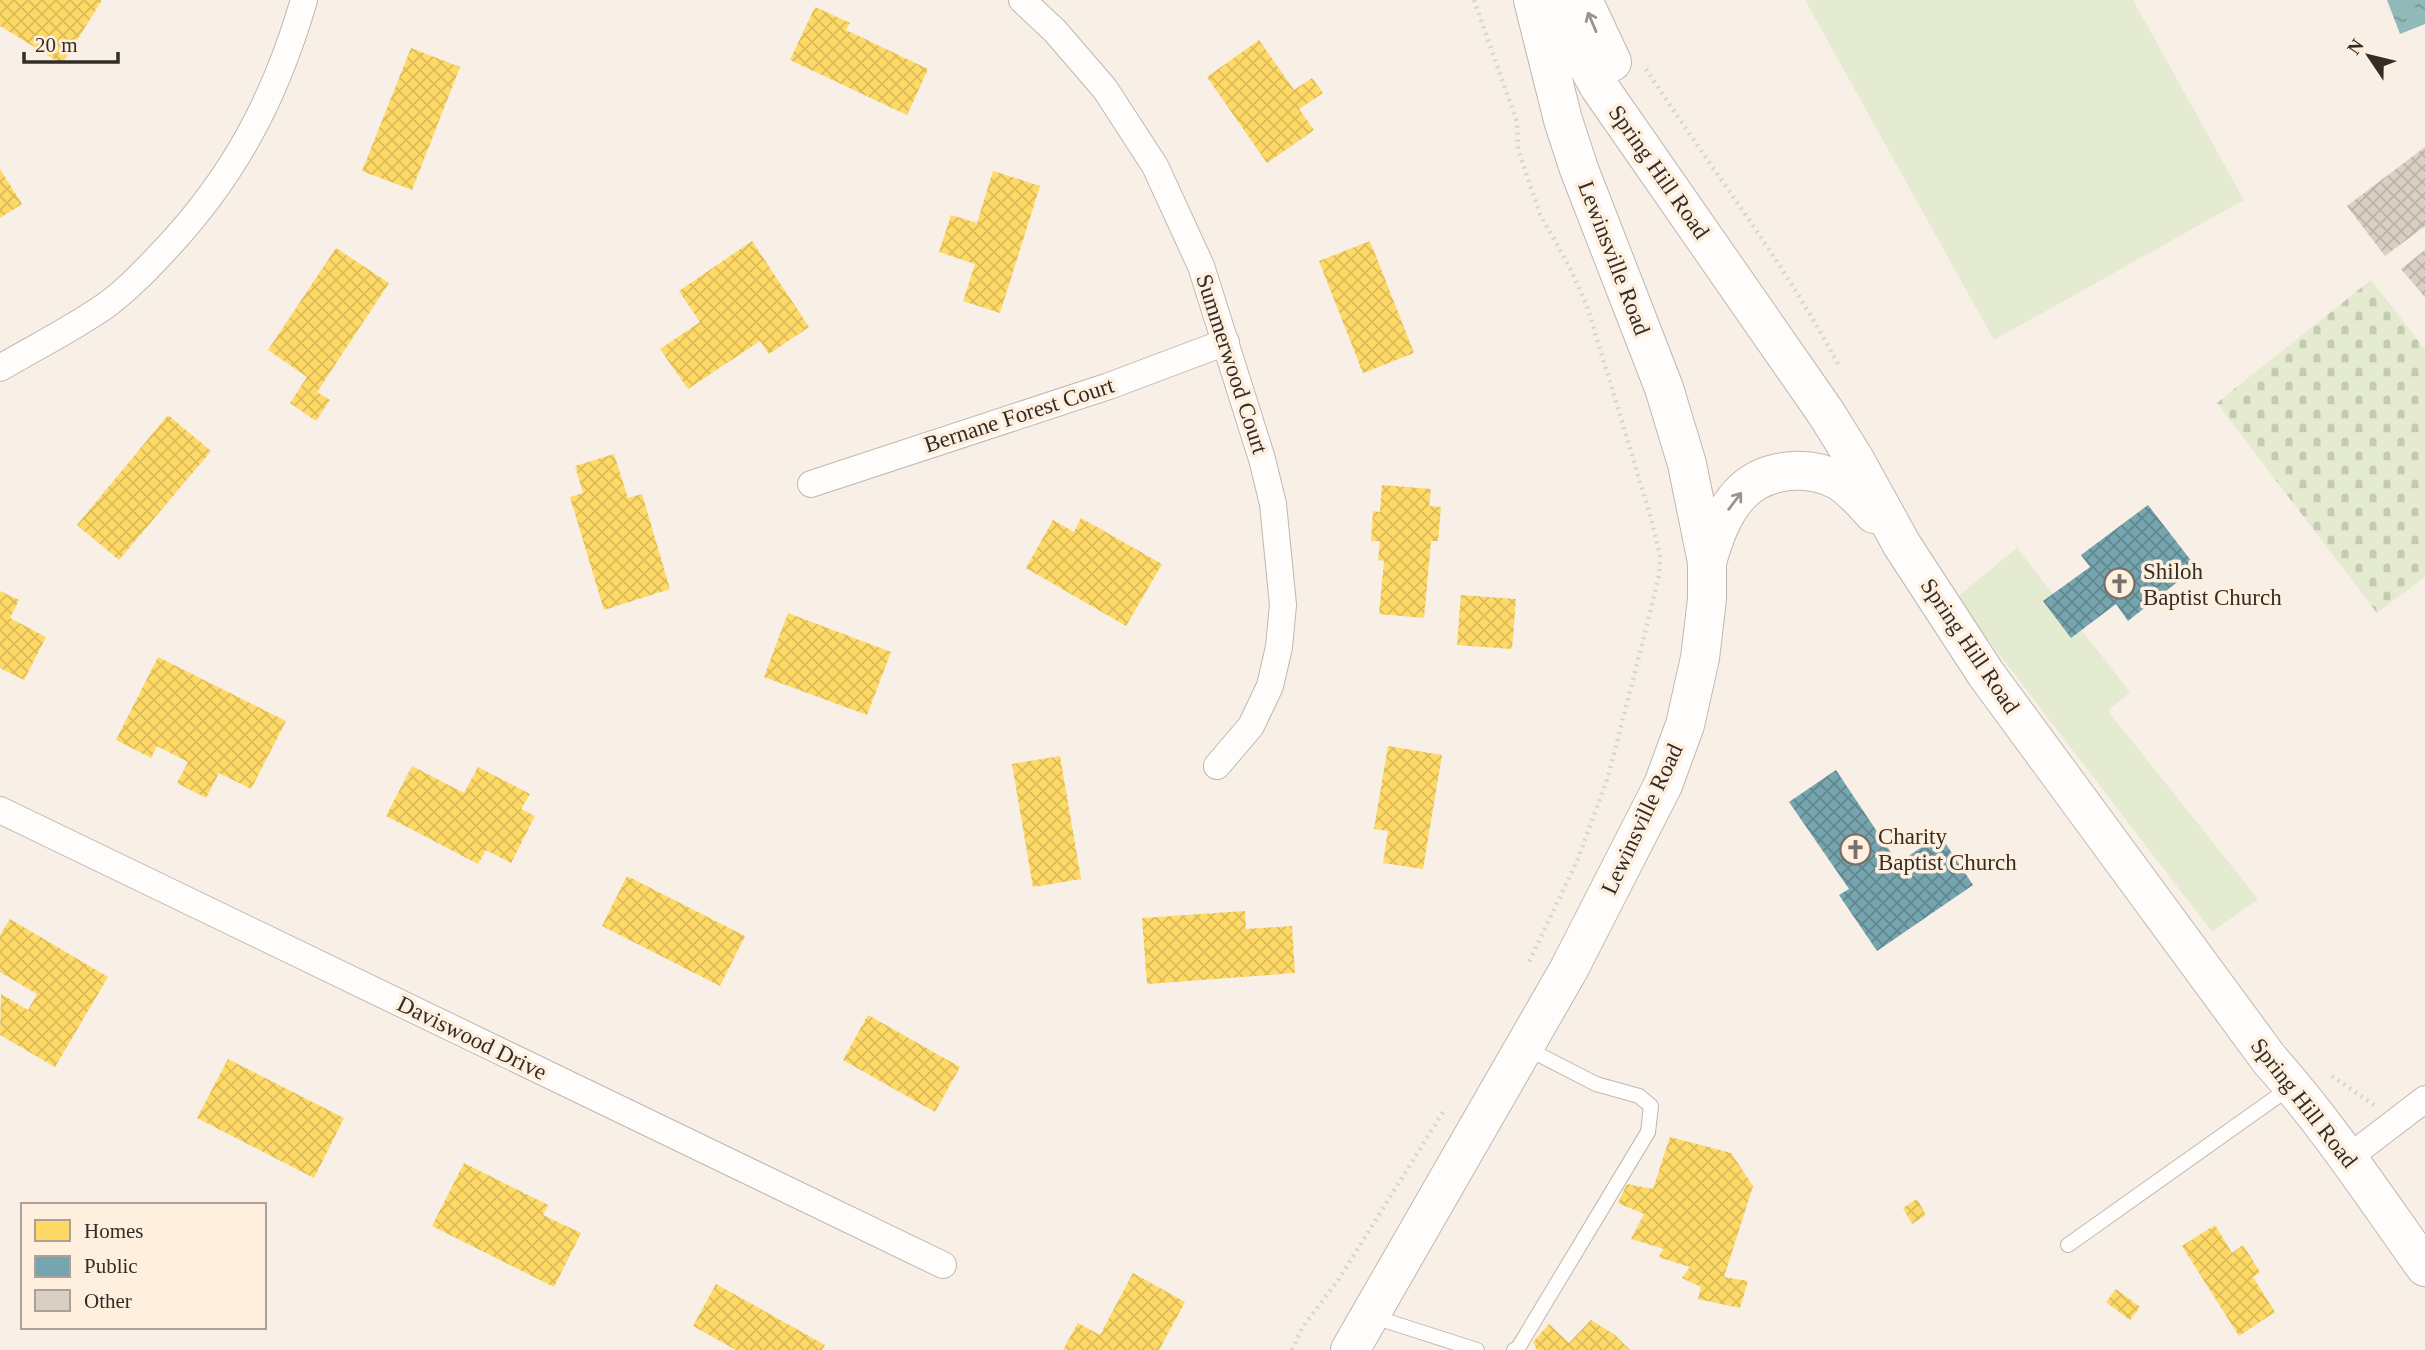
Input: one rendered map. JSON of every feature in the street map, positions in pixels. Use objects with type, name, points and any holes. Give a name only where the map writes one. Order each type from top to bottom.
[{"type":"main road","name":"Lewinsville Road","points":[[1350,1350],[1569,970],[1663,785],[1685,725],[1700,658],[1707,598],[1707,562],[1687,464],[1664,388],[1579,169],[1563,120],[1533,0]]},
{"type":"main road","name":"Spring Hill Road","points":[[1550,0],[1600,88],[1826,413],[1902,545],[1986,674],[2269,1059],[2308,1078],[2348,1158],[2425,1268]]},
{"type":"main road","points":[[1583,0],[1594,27],[1689,214]]},
{"type":"main road","points":[[1707,562],[1721,522],[1740,494],[1761,478],[1786,471],[1812,471],[1839,481],[1864,502],[1902,545]]},
{"type":"street","points":[[0,368],[105,306],[145,271],[193,220],[232,166],[264,110],[289,52],[304,0]]},
{"type":"street","name":"Summerwood Court","points":[[1022,0],[1055,31],[1105,89],[1155,166],[1200,266],[1262,459],[1273,504],[1283,605],[1279,647],[1269,686],[1251,726],[1217,766]]},
{"type":"street","name":"Bernane Forest Court","points":[[811,484],[1109,386],[1226,342]]},
{"type":"street","name":"Daviswood Drive","points":[[0,810],[943,1265]]},
{"type":"street","points":[[2348,1158],[2425,1099]]},
{"type":"lane","points":[[1514,1350],[1526,1336],[1648,1132],[1651,1106],[1639,1096],[1596,1084],[1525,1048]]},
{"type":"lane","points":[[2068,1245],[2308,1078]]},
{"type":"lane","points":[[1369,1316],[1477,1350]]},
{"type":"path","points":[[1474,0],[1517,122],[1518,149],[1540,214],[1569,266],[1587,306],[1651,517],[1660,556],[1659,575],[1608,777],[1577,861],[1523,974]]},
{"type":"path","points":[[1644,67],[1793,284],[1846,378]]},
{"type":"path","points":[[2308,1078],[2395,1122]]},
{"type":"path","points":[[1292,1350],[1302,1328],[1339,1279],[1451,1100]]},
{"type":"green space","points":[[1805,0],[2133,0],[2244,200],[1994,340]]},
{"type":"green space","points":[[2371,280],[2425,349],[2425,577],[2377,613],[2217,403]]},
{"type":"green space","points":[[2017,548],[2130,692],[2108,711],[2258,899],[2212,932],[1956,598]]},
{"type":"water","points":[[2387,0],[2425,0],[2425,24],[2400,34]]},
{"type":"building: Homes","points":[[0,0],[102,0],[62,64],[0,26]]},
{"type":"building: Homes","points":[[815,7],[850,23],[846,30],[928,69],[907,115],[790,60]]},
{"type":"building: Homes","points":[[1259,40],[1294,90],[1312,78],[1323,93],[1299,109],[1314,130],[1267,163],[1207,77]]},
{"type":"building: Homes","points":[[411,48],[460,67],[412,190],[362,171]]},
{"type":"building: Homes","points":[[0,169],[22,204],[0,218]]},
{"type":"building: Homes","points":[[993,171],[1040,186],[1000,313],[963,301],[975,264],[939,252],[951,215],[977,223]]},
{"type":"building: Homes","points":[[752,241],[809,327],[769,354],[760,341],[688,389],[660,349],[700,322],[679,291]]},
{"type":"building: Homes","points":[[1370,241],[1414,353],[1363,373],[1319,261]]},
{"type":"building: Homes","points":[[336,248],[389,283],[317,392],[330,400],[316,421],[290,403],[307,377],[268,350]]},
{"type":"building: Homes","points":[[168,415],[211,451],[119,560],[77,525]]},
{"type":"building: Homes","points":[[614,454],[628,498],[642,494],[670,589],[604,610],[570,497],[583,493],[575,466]]},
{"type":"building: Homes","points":[[1382,485],[1431,489],[1429,506],[1441,507],[1438,541],[1431,541],[1424,618],[1379,614],[1384,561],[1378,560],[1380,541],[1371,541],[1373,511],[1380,512]]},
{"type":"building: Homes","points":[[1081,518],[1162,564],[1126,626],[1026,568],[1053,520],[1074,532]]},
{"type":"building: Homes","points":[[0,591],[19,600],[10,618],[46,637],[24,680],[0,668]]},
{"type":"building: Homes","points":[[1461,595],[1516,599],[1512,649],[1457,645]]},
{"type":"building: Homes","points":[[788,613],[891,652],[867,715],[764,677]]},
{"type":"building: Homes","points":[[158,657],[286,721],[251,789],[219,773],[206,798],[177,783],[188,762],[157,746],[151,758],[116,740]]},
{"type":"building: Homes","points":[[1388,746],[1442,755],[1423,869],[1383,863],[1388,831],[1374,829]]},
{"type":"building: Homes","points":[[1060,756],[1081,879],[1033,887],[1012,764]]},
{"type":"building: Homes","points":[[412,766],[464,793],[478,767],[530,794],[521,809],[535,816],[511,863],[486,850],[478,864],[386,816]]},
{"type":"building: Homes","points":[[627,876],[745,936],[720,986],[602,926]]},
{"type":"building: Homes","points":[[1245,911],[1246,929],[1292,926],[1295,973],[1147,984],[1142,918]]},
{"type":"building: Homes","points":[[10,919],[108,977],[55,1067],[0,1035],[1,994],[28,1010],[37,994],[0,972],[0,935]]},
{"type":"building: Homes","points":[[868,1015],[960,1067],[935,1112],[843,1060]]},
{"type":"building: Homes","points":[[228,1059],[344,1118],[314,1178],[197,1118]]},
{"type":"building: Homes","points":[[1670,1137],[1731,1153],[1753,1186],[1724,1277],[1748,1281],[1740,1308],[1698,1299],[1701,1287],[1682,1278],[1690,1267],[1658,1257],[1664,1249],[1631,1239],[1644,1214],[1618,1203],[1627,1184],[1653,1189]]},
{"type":"building: Homes","points":[[464,1163],[548,1205],[543,1215],[581,1233],[554,1287],[432,1226]]},
{"type":"building: Homes","points":[[1917,1199],[1926,1215],[1912,1224],[1903,1208]]},
{"type":"building: Homes","points":[[2215,1225],[2232,1253],[2243,1245],[2260,1272],[2253,1277],[2275,1312],[2239,1336],[2182,1246]]},
{"type":"building: Homes","points":[[1133,1273],[1185,1302],[1159,1350],[1063,1350],[1078,1323],[1100,1335]]},
{"type":"building: Homes","points":[[716,1284],[825,1345],[822,1350],[736,1350],[693,1326]]},
{"type":"building: Homes","points":[[2116,1289],[2140,1307],[2130,1320],[2106,1302]]},
{"type":"building: Homes","points":[[1591,1320],[1615,1335],[1630,1350],[1537,1350],[1533,1342],[1549,1324],[1569,1343]]},
{"type":"building: Public","name":"Shiloh Baptist Church","points":[[2148,505],[2196,567],[2128,621],[2116,604],[2071,638],[2043,601],[2090,567],[2081,555]]},
{"type":"building: Public","name":"Charity Baptist Church","points":[[1836,770],[1898,863],[1940,835],[1973,885],[1877,951],[1839,895],[1849,889],[1789,802]]},
{"type":"building: Other","points":[[2425,147],[2425,226],[2385,256],[2347,206]]},
{"type":"building: Other","points":[[2425,250],[2425,297],[2401,269]]},
{"type":"place","name":"Shiloh Baptist Church","points":[[2120,584]]},
{"type":"place","name":"Charity Baptist Church","points":[[1855,849]]}]
